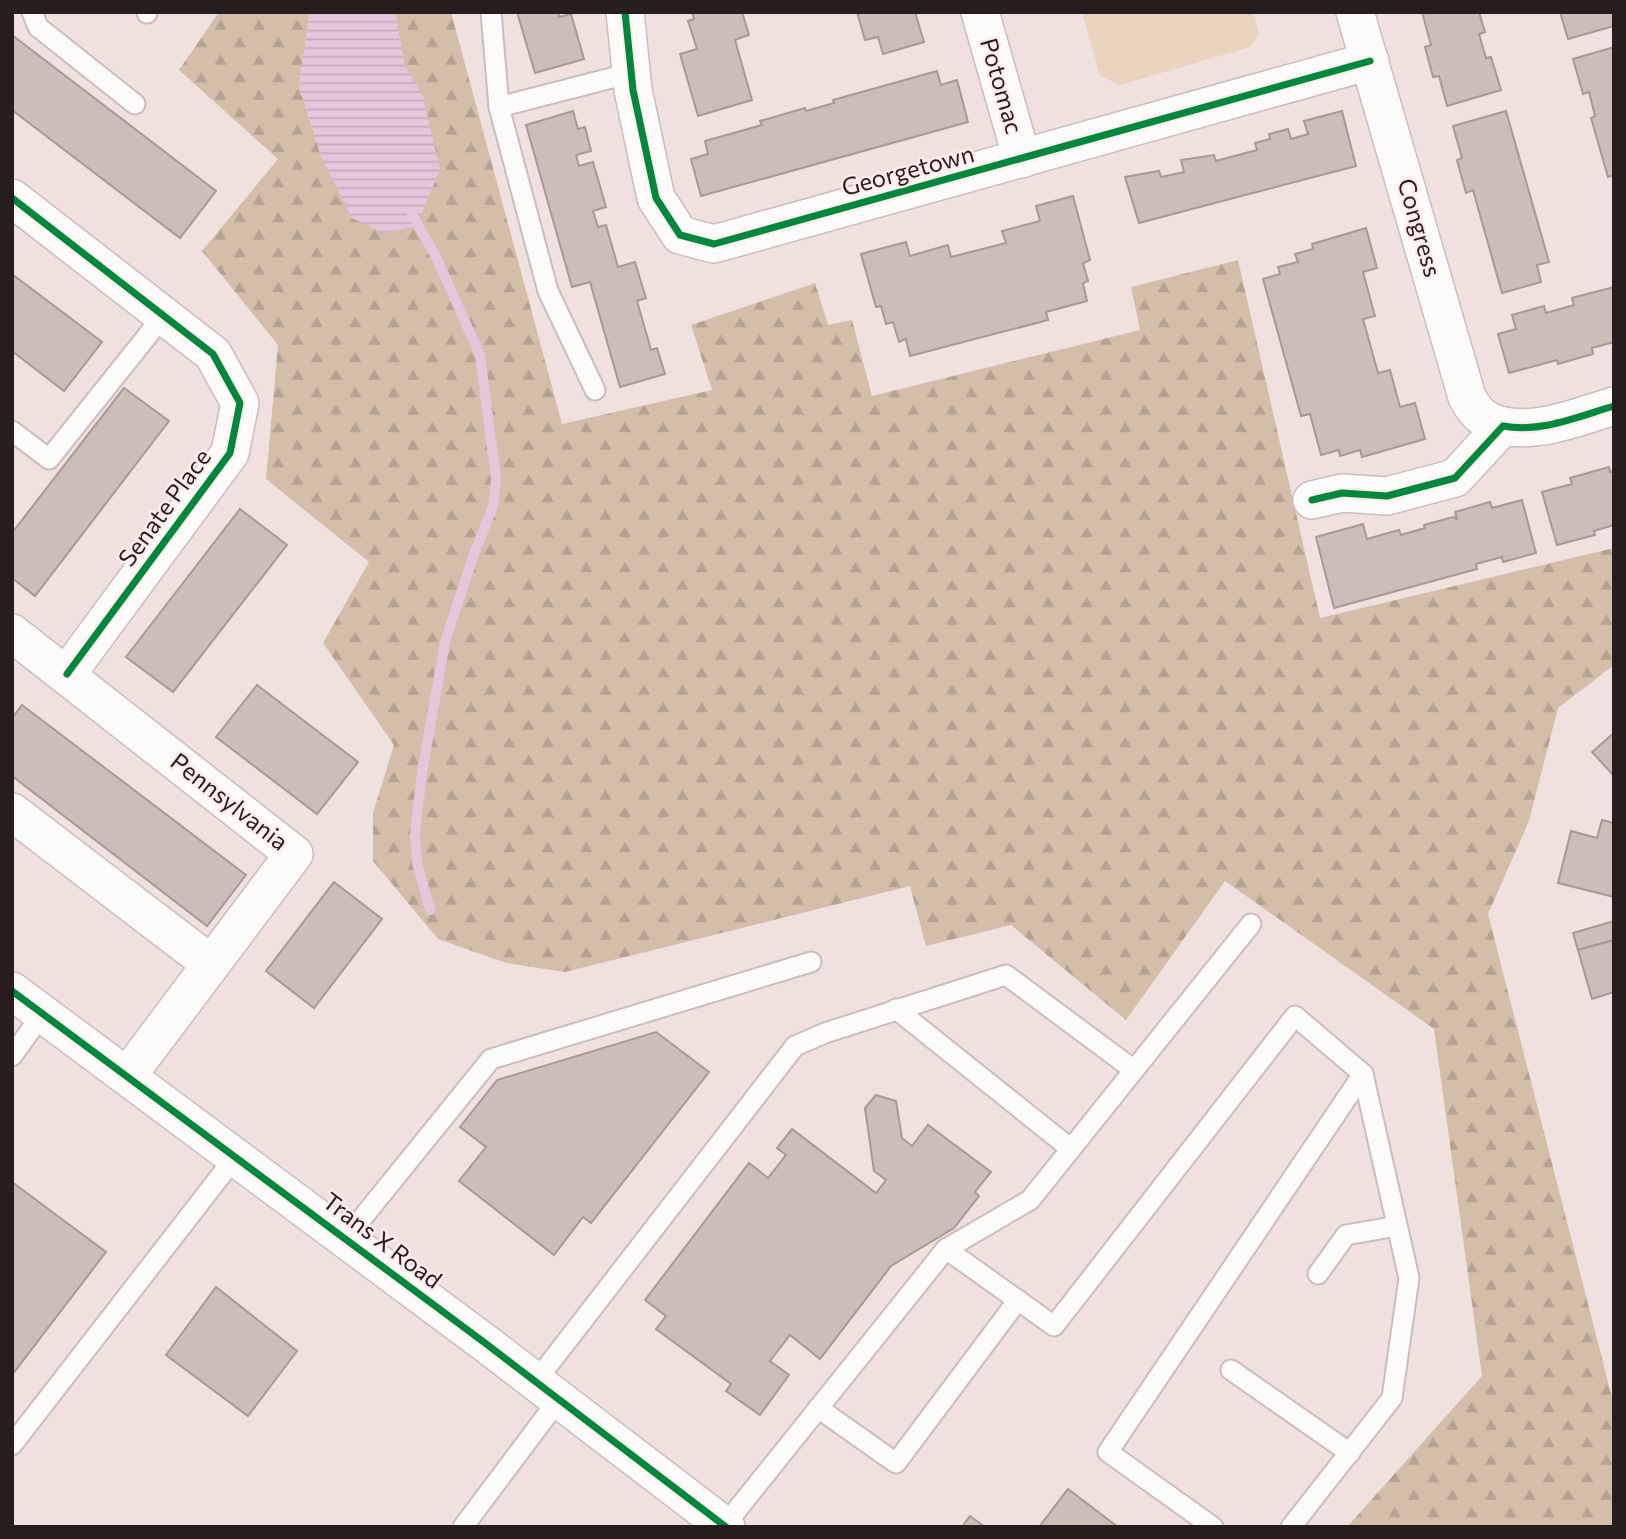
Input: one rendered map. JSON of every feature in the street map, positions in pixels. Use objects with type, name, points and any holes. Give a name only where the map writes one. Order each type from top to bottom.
[{"type":"street","name":"Georgetown","points":[[625,12],[631,73],[643,144],[656,198],[680,235],[698,242],[714,244],[1370,61]]},
{"type":"street","name":"Potomac","points":[[980,12],[1022,159]]},
{"type":"street","name":"Congress","points":[[1356,12],[1468,397],[1474,410],[1486,421],[1503,426]]},
{"type":"street","name":"Senate Place","points":[[12,198],[213,354],[240,403],[230,453],[66,674]]},
{"type":"street","points":[[1312,500],[1342,493],[1387,496],[1455,478],[1503,426],[1519,429],[1545,426],[1614,406]]},
{"type":"street","name":"Pennsylvania","points":[[12,633],[294,854],[128,1075]]},
{"type":"street","points":[[12,812],[211,964]]},
{"type":"street","name":"Trans X Road","points":[[12,990],[346,1238],[725,1526]]},
{"type":"lane","points":[[32,12],[38,27],[135,104]]},
{"type":"lane","points":[[491,12],[499,107],[548,291],[595,390]]},
{"type":"lane","points":[[499,107],[631,73]]},
{"type":"lane","points":[[12,431],[49,459],[164,315]]},
{"type":"lane","points":[[725,1526],[946,1249],[1030,1200],[1251,924]]},
{"type":"lane","points":[[346,1238],[491,1059],[811,962]]},
{"type":"lane","points":[[463,1527],[547,1390],[795,1046],[896,1009],[1006,975],[1134,1070]]},
{"type":"lane","points":[[896,1009],[1071,1149]]},
{"type":"lane","points":[[12,1056],[43,1013]]},
{"type":"lane","points":[[946,1249],[1054,1326],[1296,1016],[1363,1074],[1409,1278],[1392,1398],[1291,1527]]},
{"type":"lane","points":[[1213,1527],[1108,1452],[1363,1074]]},
{"type":"lane","points":[[12,1445],[236,1156]]},
{"type":"lane","points":[[1318,1274],[1346,1235],[1397,1226]]},
{"type":"lane","points":[[818,1408],[896,1463],[1018,1300]]},
{"type":"lane","points":[[1231,1370],[1350,1453]]},
{"type":"green space","points":[[219,12],[310,12],[299,86],[321,156],[354,219],[404,64],[395,12],[451,12],[562,424],[712,390],[691,325],[815,283],[828,325],[852,320],[872,396],[1140,330],[1131,287],[1238,260],[1320,618],[1614,548],[1614,665],[1558,708],[1529,821],[1488,914],[1614,1405],[1614,1527],[1347,1527],[1482,1376],[1434,1029],[1225,881],[1126,1020],[1011,925],[926,946],[910,886],[565,972],[506,963],[438,939],[373,861],[373,813],[394,745],[323,643],[369,562],[266,479],[278,345],[202,251],[278,159],[179,70]]},
{"type":"shaded area","points":[[310,12],[395,12],[404,64],[423,96],[440,170],[416,226],[384,233],[352,218],[321,156],[299,86]]},
{"type":"shaded area","points":[[1082,12],[1253,12],[1259,34],[1250,47],[1120,85],[1100,76]]},
{"type":"building","points":[[517,12],[558,12],[559,17],[571,14],[584,59],[535,73]]},
{"type":"building","points":[[692,12],[742,12],[749,35],[735,40],[752,100],[698,116],[680,54],[697,49],[688,21],[694,19]]},
{"type":"building","points":[[857,12],[915,12],[924,42],[883,54],[878,37],[865,40]]},
{"type":"building","points":[[1422,12],[1479,12],[1485,32],[1479,34],[1486,58],[1491,57],[1501,90],[1447,106],[1439,76],[1433,77],[1425,47],[1431,45]]},
{"type":"building","points":[[1560,12],[1614,12],[1614,26],[1568,39]]},
{"type":"building","points":[[12,35],[216,191],[180,238],[12,110]]},
{"type":"building","points":[[1614,47],[1614,175],[1608,177],[1591,118],[1595,116],[1589,92],[1583,94],[1573,59]]},
{"type":"building","points":[[937,71],[941,85],[957,80],[968,122],[701,196],[691,159],[708,154],[705,141],[762,125],[760,121],[805,108],[806,111],[834,103],[833,100]]},
{"type":"building","points":[[573,111],[578,129],[585,127],[591,151],[576,155],[579,166],[593,162],[606,207],[593,211],[598,227],[606,225],[618,267],[635,262],[646,298],[637,301],[651,350],[657,348],[665,374],[620,387],[590,282],[572,287],[526,125]]},
{"type":"building","points":[[1342,111],[1356,166],[1139,223],[1125,177],[1159,171],[1161,177],[1184,172],[1181,160],[1214,155],[1216,161],[1257,150],[1255,143],[1270,139],[1269,134],[1288,129],[1291,139],[1308,134],[1304,121]]},
{"type":"building","points":[[1506,111],[1549,262],[1537,265],[1541,282],[1502,293],[1473,190],[1466,193],[1457,160],[1462,158],[1453,126]]},
{"type":"building","points":[[1073,196],[1090,260],[1083,263],[1088,281],[1083,283],[1087,301],[1046,312],[1048,320],[910,356],[906,339],[899,342],[893,322],[886,324],[881,306],[876,307],[861,254],[906,242],[910,256],[948,245],[951,257],[1006,243],[1002,231],[1040,221],[1036,206]]},
{"type":"building","points":[[1366,228],[1377,268],[1363,272],[1375,316],[1363,319],[1378,373],[1390,370],[1400,407],[1415,403],[1425,439],[1362,457],[1360,450],[1340,456],[1339,450],[1321,455],[1310,414],[1301,416],[1263,279],[1280,274],[1278,267],[1298,262],[1295,254],[1313,249],[1312,244]]},
{"type":"building","points":[[12,274],[102,342],[64,391],[12,351]]},
{"type":"building","points":[[1614,287],[1614,342],[1592,348],[1593,354],[1509,373],[1498,334],[1516,329],[1512,315],[1544,306],[1546,313],[1574,305],[1572,298]]},
{"type":"building","points":[[124,388],[169,421],[35,596],[12,578],[12,533]]},
{"type":"building","points":[[1609,467],[1610,472],[1614,471],[1614,525],[1594,531],[1595,535],[1557,545],[1542,492],[1572,484],[1570,478]]},
{"type":"building","points":[[1522,500],[1536,553],[1503,562],[1502,557],[1476,564],[1477,569],[1334,608],[1316,537],[1363,524],[1367,539],[1399,530],[1401,535],[1425,528],[1424,525],[1453,517],[1457,519],[1455,512],[1490,502],[1492,508]]},
{"type":"building","points":[[240,509],[287,545],[173,692],[126,657]]},
{"type":"building","points":[[257,685],[358,762],[317,814],[216,737]]},
{"type":"building","points":[[22,705],[246,875],[207,926],[12,776],[12,718]]},
{"type":"building","points":[[1614,733],[1614,776],[1592,752]]},
{"type":"building","points":[[1602,820],[1614,823],[1614,897],[1558,883],[1571,831],[1597,838]]},
{"type":"building","points":[[334,882],[382,919],[314,1008],[266,971]]},
{"type":"building","points":[[1614,921],[1614,940],[1578,950],[1573,933]]},
{"type":"building","points":[[1614,940],[1614,992],[1592,999],[1578,950]]},
{"type":"building","points":[[656,1032],[709,1072],[591,1223],[583,1217],[554,1255],[459,1181],[486,1147],[460,1127],[497,1080]]},
{"type":"building","points":[[876,1095],[896,1101],[902,1138],[912,1146],[928,1125],[991,1172],[975,1192],[979,1196],[954,1228],[891,1266],[820,1359],[790,1335],[770,1361],[789,1375],[760,1415],[726,1391],[731,1384],[656,1329],[666,1316],[645,1300],[749,1163],[768,1178],[786,1155],[777,1148],[792,1129],[876,1193],[886,1180],[874,1171],[865,1108]]},
{"type":"building","points":[[12,1182],[106,1252],[12,1375]]},
{"type":"building","points":[[216,1287],[297,1351],[248,1416],[166,1355]]},
{"type":"building","points":[[1068,1489],[1118,1527],[1039,1527]]},
{"type":"building","points":[[970,1516],[985,1527],[962,1527]]},
{"type":"waterway","points":[[411,212],[436,257],[480,355],[496,479],[493,506],[445,642],[422,773],[415,833],[417,863],[430,910]]},
{"type":"cycle path","points":[[625,12],[633,90],[656,198],[680,235],[714,244],[1370,61]]},
{"type":"cycle path","points":[[12,198],[213,354],[240,403],[230,453],[67,674]]},
{"type":"cycle path","points":[[1312,500],[1342,493],[1387,496],[1455,478],[1503,426],[1545,426],[1614,406]]},
{"type":"cycle path","points":[[12,991],[485,1343],[726,1527]]}]
